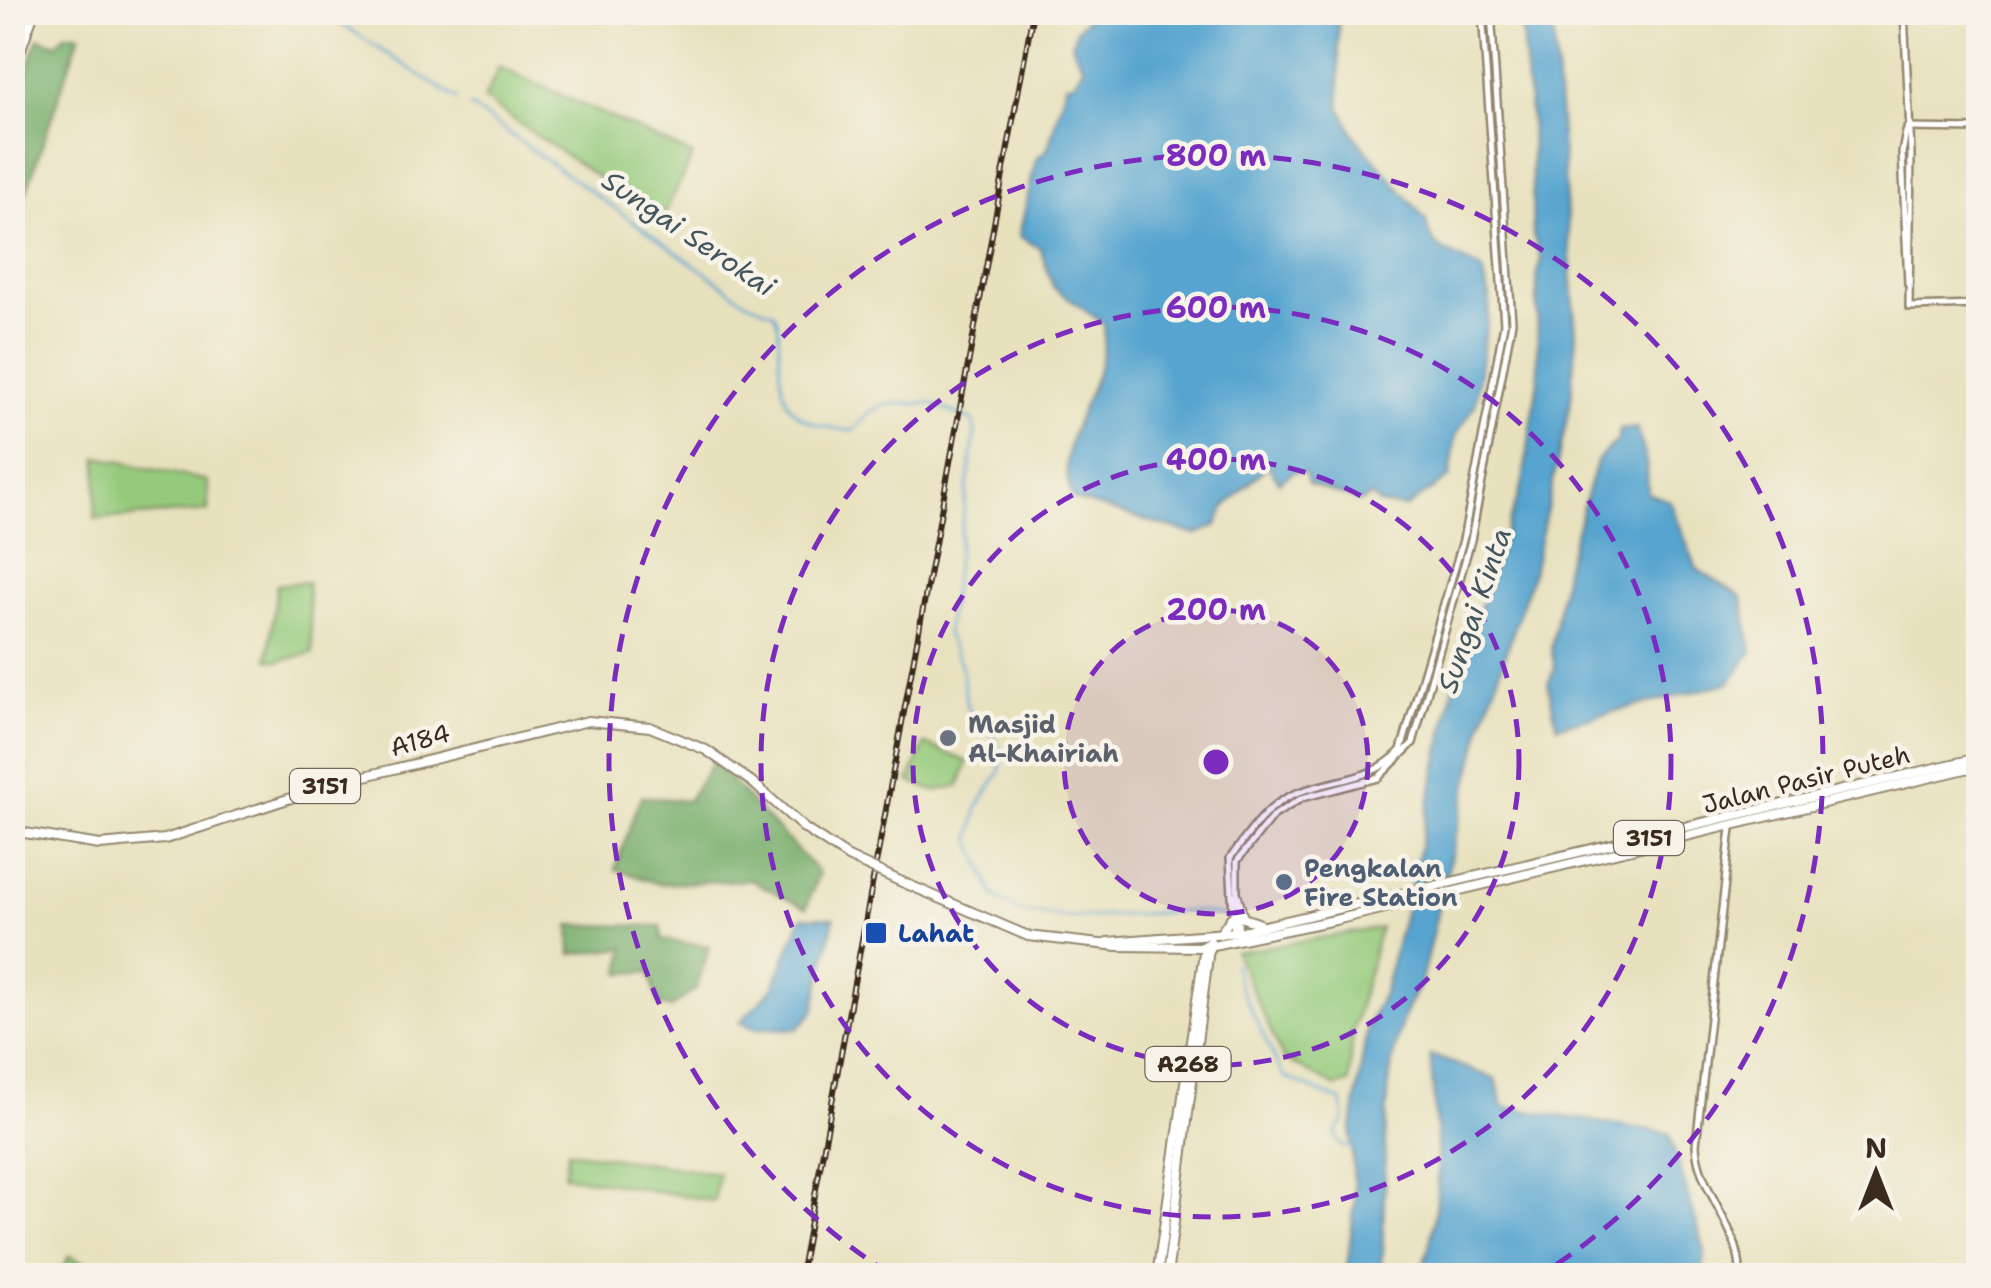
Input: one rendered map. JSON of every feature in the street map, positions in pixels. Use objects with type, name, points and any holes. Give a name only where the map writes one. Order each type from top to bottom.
[{"type":"main road","points":[[12,74],[34,12]]},
{"type":"main road","name":"A184","points":[[12,831],[100,846],[156,841],[302,793],[561,724],[608,722],[666,732],[720,758],[805,829],[848,857],[902,882],[1028,936],[1089,943]]},
{"type":"main road","name":"Jalan Pasir Puteh","points":[[1468,883],[1978,758]]},
{"type":"main road","name":"Jalan Pasir Puteh","points":[[1468,883],[1731,828],[1978,766]]},
{"type":"main road","points":[[1830,794],[1863,796]]},
{"type":"main road","points":[[1681,830],[1722,824],[1731,828],[1739,820],[1769,809]]},
{"type":"main road","name":"3151","points":[[1089,943],[1225,944],[1237,935],[1282,932],[1468,883]]},
{"type":"main road","points":[[1234,889],[1247,921],[1284,922]]},
{"type":"main road","name":"3151","points":[[1089,943],[1176,948],[1317,914],[1382,904]]},
{"type":"main road","points":[[1282,932],[1317,914]]},
{"type":"main road","points":[[1210,962],[1210,941],[1228,928],[1231,918]]},
{"type":"main road","name":"A268","points":[[1157,1276],[1200,974],[1210,941]]},
{"type":"main road","points":[[1210,962],[1225,944]]},
{"type":"main road","points":[[1176,948],[1196,954],[1200,974]]},
{"type":"main road","name":"A268","points":[[1167,1276],[1210,962]]},
{"type":"street","points":[[1237,935],[1230,858],[1269,810],[1289,796],[1379,770],[1401,750],[1409,734],[1463,540],[1504,324],[1482,12]]},
{"type":"street","points":[[1237,935],[1231,918],[1239,858],[1282,808],[1302,798],[1378,778],[1413,743],[1471,540],[1512,322],[1491,12]]},
{"type":"street","points":[[1904,12],[1912,281],[1909,307],[1978,305]]},
{"type":"street","points":[[1907,128],[1978,128]]},
{"type":"street","points":[[1731,828],[1696,1153],[1736,1244],[1740,1276]]},
{"type":"green space","points":[[65,34],[80,34],[13,231],[13,111],[38,38],[57,44]]},
{"type":"green space","points":[[499,67],[693,155],[661,221],[484,99]]},
{"type":"green space","points":[[98,457],[208,481],[208,511],[95,519]]},
{"type":"green space","points":[[307,582],[313,653],[279,661],[268,659],[277,585]]},
{"type":"green space","points":[[925,744],[968,762],[959,786],[934,791],[909,781]]},
{"type":"green space","points":[[713,762],[819,873],[806,908],[750,880],[659,884],[615,869],[641,796],[687,801]]},
{"type":"green space","points":[[570,925],[661,926],[662,940],[710,946],[696,989],[671,1008],[659,1005],[649,972],[621,973],[625,948],[571,954]]},
{"type":"green space","points":[[1380,928],[1353,1030],[1349,1083],[1336,1087],[1283,1058],[1235,952]]},
{"type":"green space","points":[[568,1151],[718,1173],[714,1201],[564,1175]]},
{"type":"green space","points":[[69,1256],[112,1275],[59,1275]]},
{"type":"water","points":[[1092,13],[1225,13],[1234,21],[1297,14],[1338,17],[1340,107],[1355,136],[1426,220],[1440,248],[1483,271],[1490,302],[1475,405],[1456,435],[1450,477],[1405,508],[1379,504],[1372,496],[1361,502],[1309,484],[1305,473],[1294,471],[1279,482],[1268,465],[1225,507],[1217,525],[1196,535],[1073,499],[1067,475],[1068,453],[1098,370],[1104,324],[1053,287],[1040,248],[1019,236],[1036,160],[1048,148],[1066,84],[1074,82],[1083,66],[1072,46],[1076,30]]},
{"type":"water","name":"Sungai Kinta","points":[[1520,13],[1552,13],[1576,335],[1571,400],[1533,572],[1482,725],[1420,985],[1405,1015],[1395,1049],[1386,1126],[1380,1275],[1346,1276],[1355,1201],[1351,1134],[1367,1027],[1384,991],[1413,878],[1454,685],[1523,482],[1538,380],[1537,272],[1541,260],[1533,235],[1531,124]]},
{"type":"water","points":[[1637,428],[1647,466],[1648,493],[1670,501],[1697,569],[1742,597],[1752,652],[1729,683],[1557,726],[1548,684],[1555,668],[1551,649],[1566,565],[1596,462],[1618,439],[1619,430]]},
{"type":"water","points":[[802,917],[834,918],[814,1012],[797,1029],[753,1028],[740,1022],[773,988]]},
{"type":"water","points":[[1430,1055],[1496,1079],[1503,1107],[1669,1133],[1705,1251],[1702,1275],[1420,1275],[1429,1248],[1437,1194]]},
{"type":"waterway","name":"Sungai Serokai","points":[[332,12],[340,23],[457,99]]},
{"type":"waterway","name":"Sungai Serokai","points":[[470,106],[747,302],[773,312],[785,397],[800,417],[853,431],[870,412],[888,404],[930,403],[973,421],[975,433],[946,634],[961,664],[967,707],[994,737],[1002,756],[1000,772],[978,806],[971,839],[994,896],[1018,911],[1071,918],[1194,911],[1224,916]]},
{"type":"waterway","name":"Sungai Serokai","points":[[1234,963],[1240,987],[1283,1076],[1341,1101],[1345,1119],[1335,1134],[1342,1146],[1352,1147]]},
{"type":"railway","points":[[800,1276],[1033,12]]},
{"type":"place","name":"Masjid Al-Khairiah","points":[[948,738]]},
{"type":"place","name":"Pengkalan Fire Station","points":[[1284,882]]},
{"type":"place","name":"Lahat","points":[[876,933]]}]
